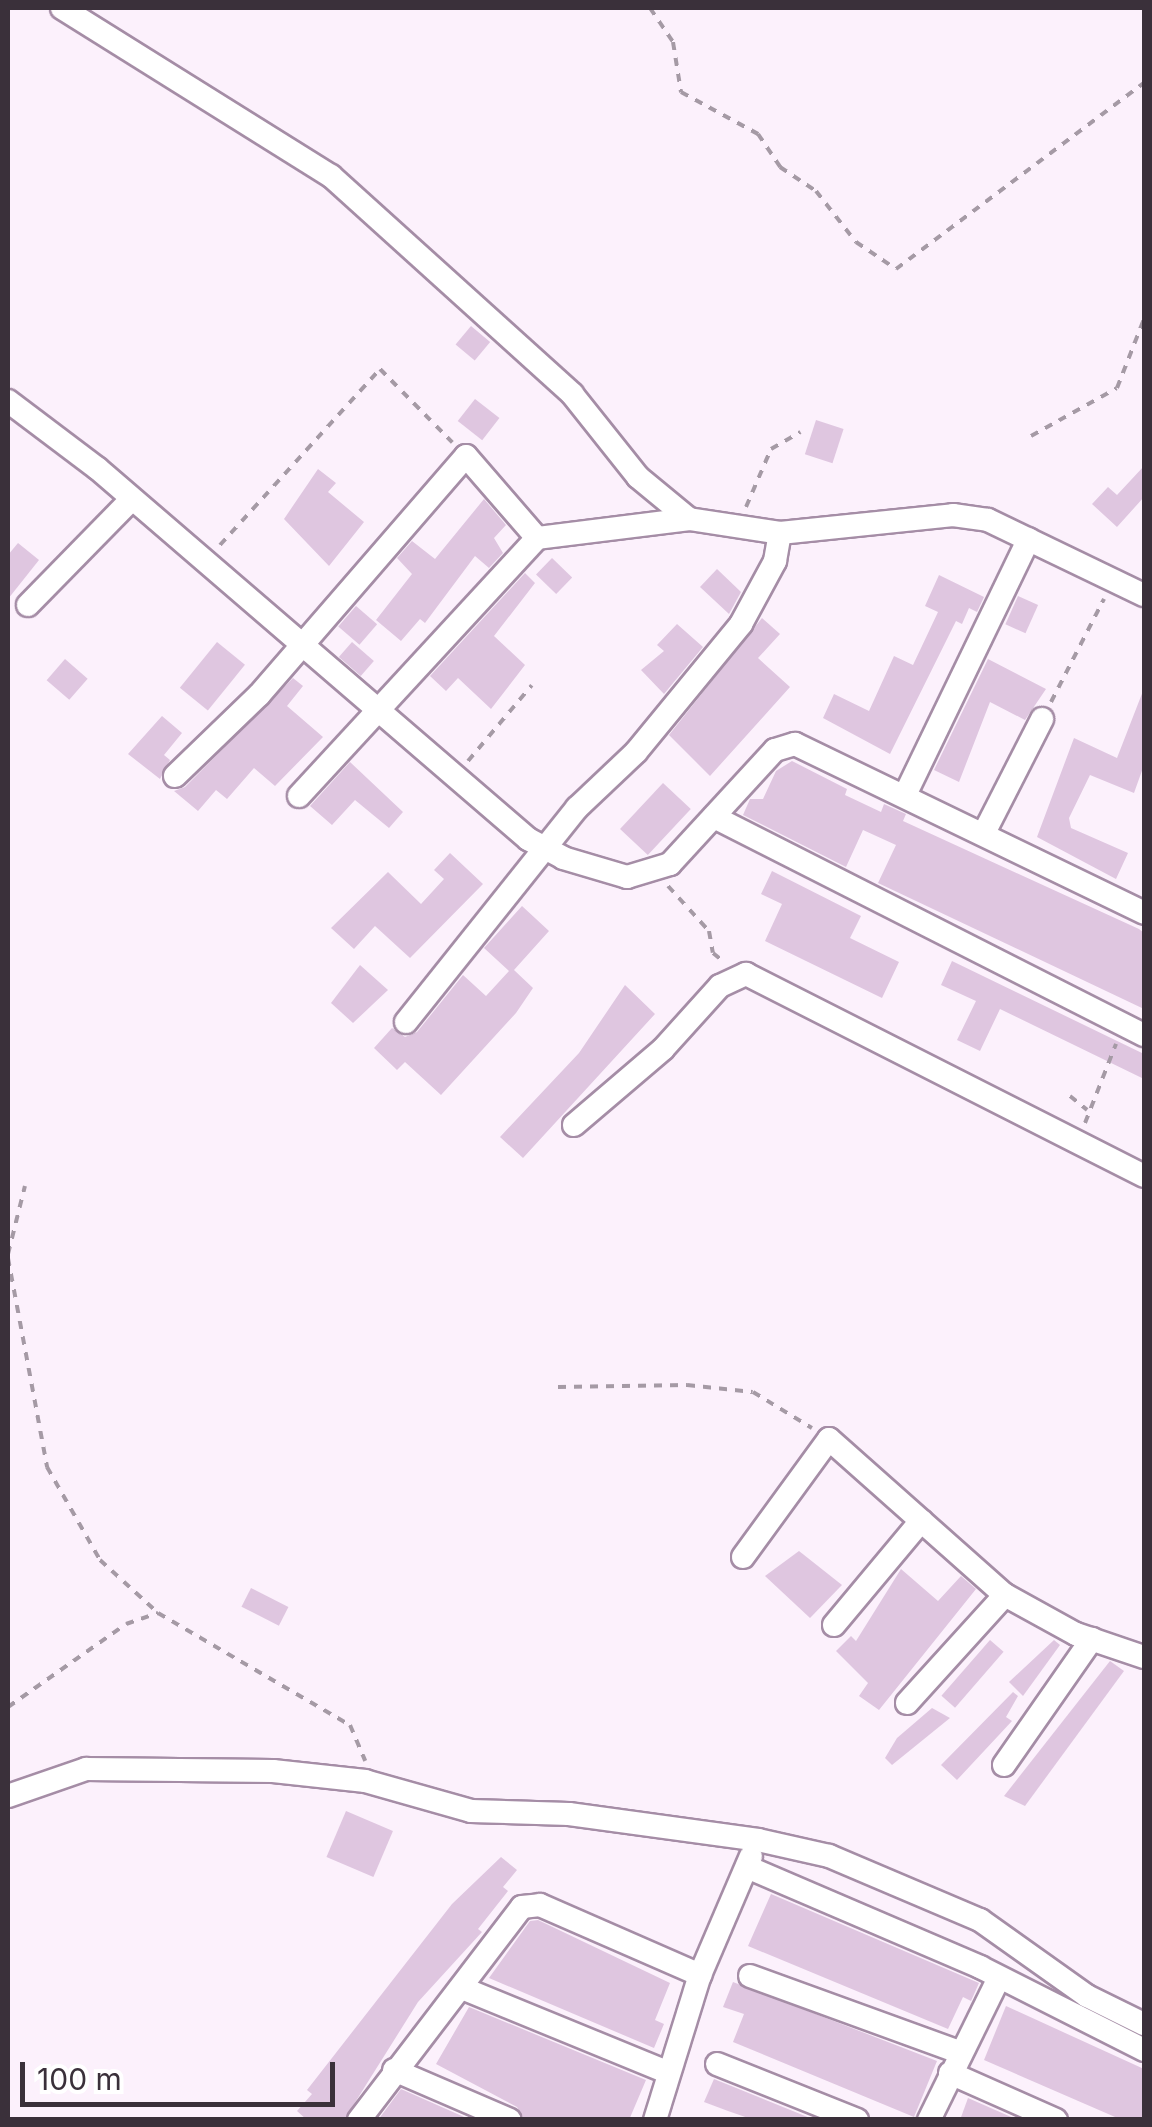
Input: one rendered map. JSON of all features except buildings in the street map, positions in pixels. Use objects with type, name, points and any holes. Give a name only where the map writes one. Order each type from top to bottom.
[{"type":"street","points":[[62,8],[331,176],[572,394],[638,477],[689,519]]},
{"type":"street","points":[[8,401],[97,468],[129,502],[547,849],[595,872],[627,878],[670,864],[784,744],[905,795],[1144,912]]},
{"type":"street","points":[[174,776],[203,755],[466,456],[536,538]]},
{"type":"street","points":[[28,605],[129,502]]},
{"type":"street","points":[[299,796],[536,538],[689,519],[740,530],[780,533],[953,515],[988,520],[1144,595]]},
{"type":"street","points":[[406,1022],[547,849],[741,624],[775,561],[780,533]]},
{"type":"street","points":[[905,795],[1029,539]]},
{"type":"street","points":[[984,833],[1042,719]]},
{"type":"street","points":[[714,817],[1134,1030]]},
{"type":"street","points":[[574,1126],[663,1049],[720,986],[746,974],[1144,1176]]},
{"type":"street","points":[[743,1557],[829,1439],[1005,1595],[1092,1639],[1144,1657]]},
{"type":"street","points":[[834,1625],[922,1521]]},
{"type":"street","points":[[907,1703],[1005,1595]]},
{"type":"street","points":[[1004,1765],[1092,1639]]},
{"type":"street","points":[[8,1796],[86,1770],[124,1766],[365,1781],[472,1811],[568,1814],[758,1840],[829,1856],[980,1920],[1087,1996],[1144,2024]]},
{"type":"street","points":[[654,2120],[700,1975],[758,1840]]},
{"type":"street","points":[[747,1867],[998,1978],[1144,2050]]},
{"type":"street","points":[[358,2120],[528,1905],[700,1975]]},
{"type":"street","points":[[750,1976],[956,2063],[1047,2118]]},
{"type":"street","points":[[929,2120],[998,1978]]},
{"type":"street","points":[[462,1988],[667,2072]]},
{"type":"street","points":[[717,2064],[858,2120]]},
{"type":"street","points":[[394,2070],[510,2120]]},
{"type":"path","points":[[650,8],[673,42],[681,92],[758,134],[780,166],[816,191],[856,242],[896,269],[1144,83]]},
{"type":"path","points":[[1030,436],[1116,388],[1144,319]]},
{"type":"path","points":[[203,563],[380,369],[466,456]]},
{"type":"path","points":[[740,530],[771,449],[800,432]]},
{"type":"path","points":[[1042,719],[1114,581]]},
{"type":"path","points":[[458,773],[532,685]]},
{"type":"path","points":[[648,872],[709,930],[713,953]]},
{"type":"path","points":[[1070,1096],[1087,1110],[1134,1030]]},
{"type":"path","points":[[25,1186],[8,1256],[47,1466],[100,1560],[158,1612],[350,1726],[364,1753],[365,1781]]},
{"type":"path","points":[[558,1387],[687,1385],[753,1392],[829,1439]]},
{"type":"path","points":[[8,1707],[126,1624],[158,1612]]}]
